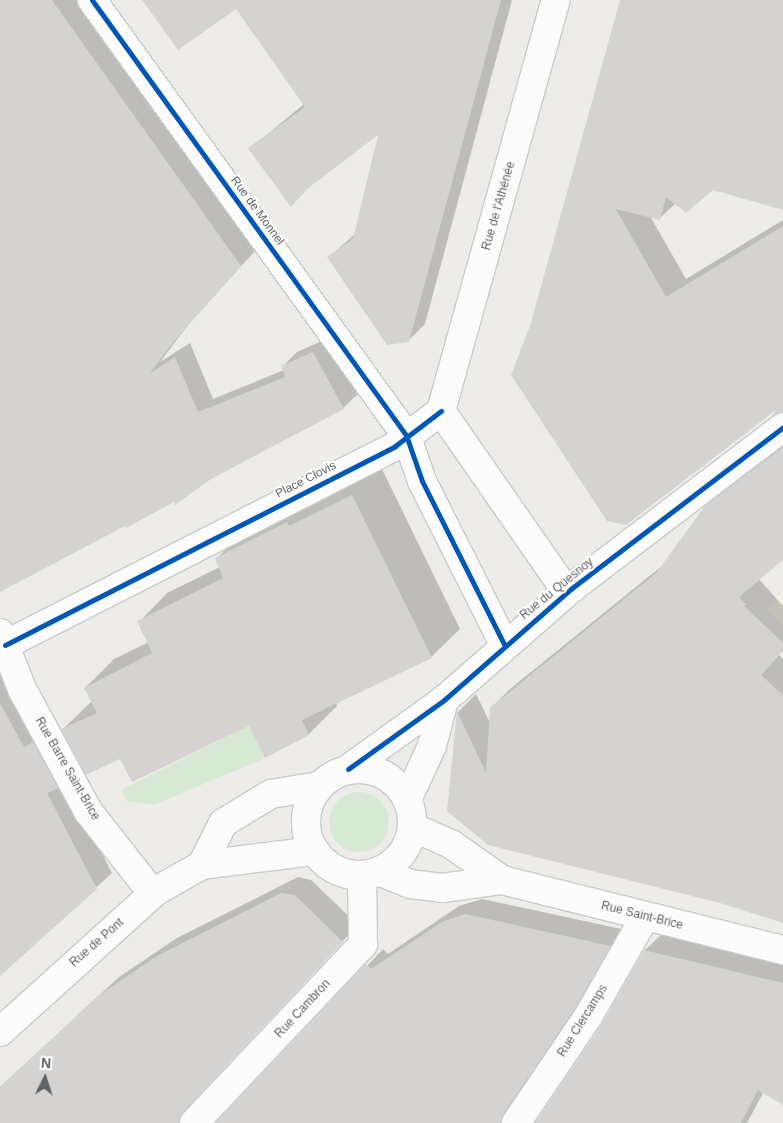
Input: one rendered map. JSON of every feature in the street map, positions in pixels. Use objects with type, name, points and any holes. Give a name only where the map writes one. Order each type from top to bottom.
[{"type":"street","name":"Rue de Monnel","points":[[92,0],[406,434]]},
{"type":"street","name":"Rue de l'Athénée","points":[[441,411],[556,0]]},
{"type":"street","name":"Place Clovis","points":[[3,639],[395,446],[406,434],[441,411]]},
{"type":"street","points":[[441,411],[559,580],[572,588]]},
{"type":"street","name":"Rue du Quesnoy","points":[[348,769],[444,700],[504,644],[572,588],[783,427]]},
{"type":"street","points":[[406,434],[422,481],[504,644]]},
{"type":"street","name":"Rue Barre Saint-Brice","points":[[3,639],[11,694],[88,811],[153,894]]},
{"type":"street","points":[[407,800],[432,746],[444,700]]},
{"type":"street","points":[[348,769],[372,770],[393,780],[407,800],[412,827],[408,844],[398,858],[370,873],[338,870],[325,863],[315,851],[306,828],[308,806],[319,786],[332,775],[348,769]]},
{"type":"street","points":[[202,865],[224,823],[271,794],[319,786]]},
{"type":"street","name":"Rue Saint-Brice","points":[[412,827],[451,844],[502,880],[783,950]]},
{"type":"street","name":"Rue de Pont","points":[[0,1032],[153,894],[202,865],[315,851]]},
{"type":"street","name":"Rue Saint-Brice","points":[[370,873],[410,884],[441,888],[502,880]]},
{"type":"street","name":"Rue Cambron","points":[[194,1123],[363,944],[370,873]]},
{"type":"street","name":"Rue Clercamps","points":[[516,1123],[589,1015],[646,917]]},
{"type":"shaded area","points":[[783,591],[783,626],[767,610]]},
{"type":"green space","points":[[249,726],[265,758],[154,805],[127,801],[121,790]]},
{"type":"green space","points":[[359,792],[376,797],[384,805],[389,822],[384,839],[376,847],[359,852],[342,847],[334,839],[329,822],[334,805],[342,797]]},
{"type":"building","points":[[0,0],[52,0],[241,266],[174,341],[150,373],[175,357],[198,412],[285,377],[281,366],[313,352],[344,409],[211,479],[175,505],[174,502],[126,528],[125,526],[0,592]]},
{"type":"building","points":[[142,0],[501,0],[409,342],[387,345],[327,257],[353,239],[378,135],[307,189],[291,207],[248,148],[305,107],[236,9],[178,50]]},
{"type":"building","points":[[620,0],[783,0],[783,210],[713,190],[686,213],[666,197],[660,220],[616,209],[666,297],[783,226],[783,412],[772,416],[776,410],[626,525],[607,521],[511,375],[531,323]]},
{"type":"building","points":[[783,447],[783,560],[739,597],[746,604],[744,606],[783,643],[783,651],[761,675],[783,695],[783,923],[720,903],[488,845],[447,811],[457,711],[486,773],[490,708],[656,573],[705,506]]},
{"type":"building","points":[[352,495],[432,658],[302,720],[309,735],[265,758],[249,726],[132,782],[120,759],[86,775],[61,729],[97,713],[84,688],[152,653],[137,621],[223,578],[215,558],[287,522],[289,526]]},
{"type":"building","points":[[0,703],[24,747],[33,742],[58,788],[47,793],[97,889],[0,976]]},
{"type":"building","points":[[281,893],[295,895],[343,942],[183,1112],[179,1123],[0,1123],[0,1087],[98,996],[157,956]]},
{"type":"building","points":[[465,914],[611,946],[576,1007],[503,1114],[501,1123],[215,1123],[366,964],[371,969],[442,922]]},
{"type":"building","points":[[644,950],[783,983],[783,1105],[758,1090],[741,1123],[535,1123],[602,1024]]},
{"type":"cycle path","points":[[92,0],[406,435],[422,481],[504,644]]},
{"type":"cycle path","points":[[5,645],[395,446],[441,411]]},
{"type":"cycle path","points":[[348,769],[444,700],[572,588],[783,427]]}]
